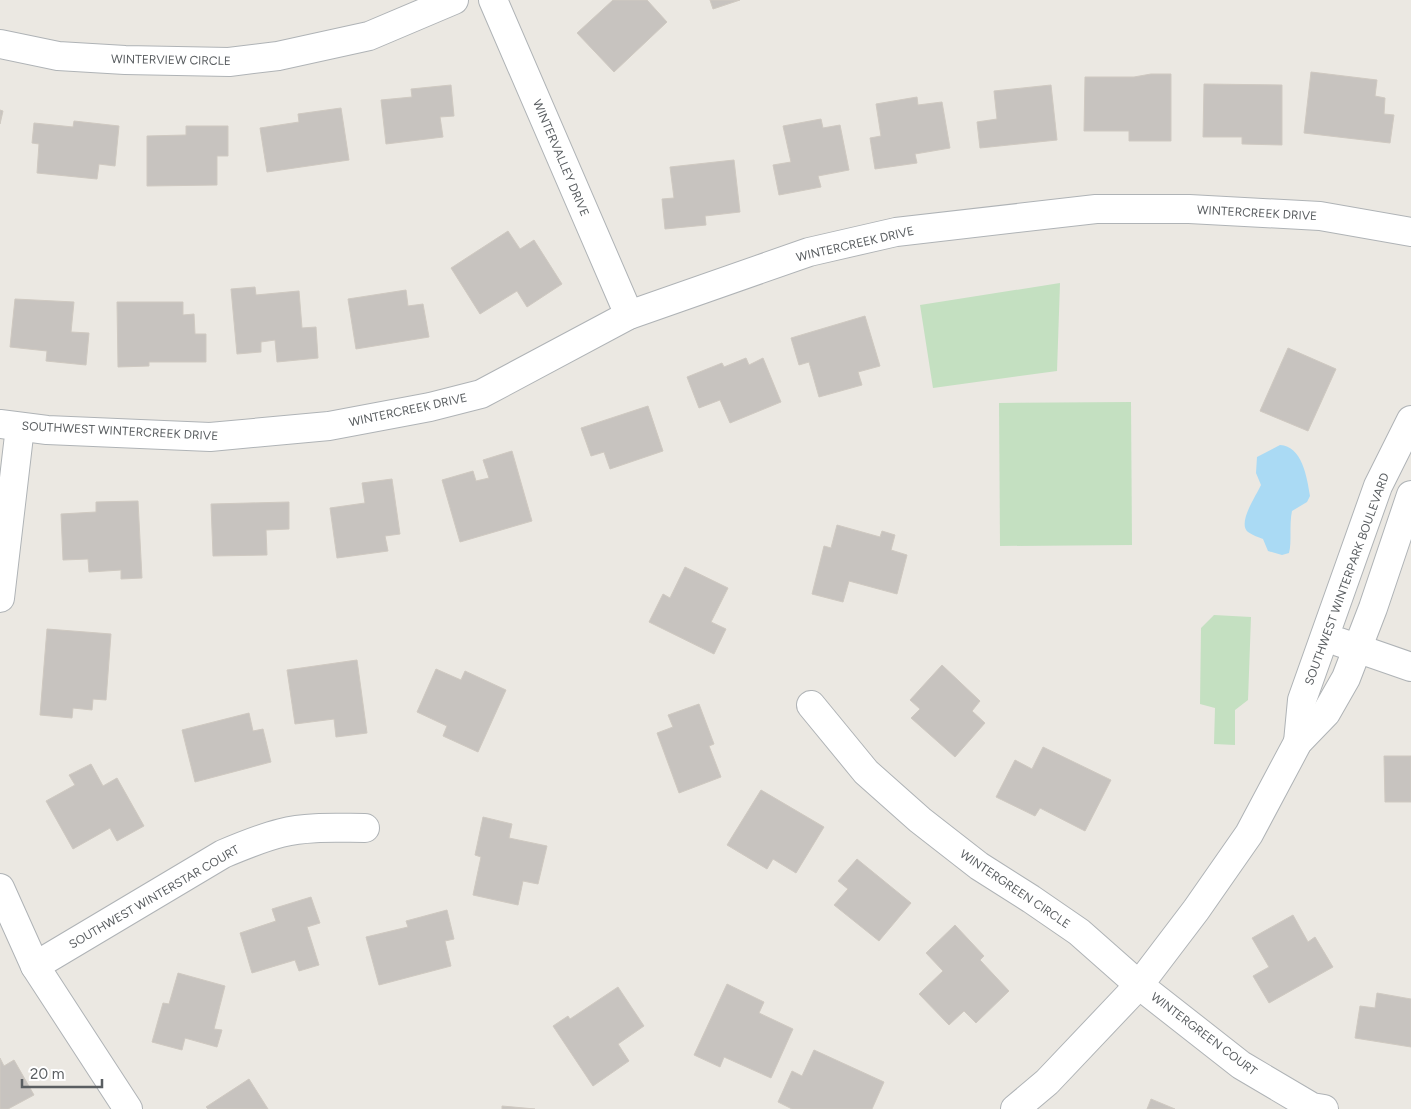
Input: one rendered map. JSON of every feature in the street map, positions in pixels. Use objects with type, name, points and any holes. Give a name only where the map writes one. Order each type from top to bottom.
[{"type":"street","name":"WINTERVIEW CIRCLE","points":[[0,44],[58,56],[125,60],[229,62],[288,54],[369,36],[454,0]]},
{"type":"street","name":"WINTERVALLEY DRIVE","points":[[493,0],[629,315]]},
{"type":"street","name":"WINTERCREEK DRIVE","points":[[269,432],[339,424],[430,408],[481,394],[629,315],[809,252],[896,232],[1096,209],[1190,209],[1320,216],[1411,232]]},
{"type":"street","name":"SOUTHWEST WINTERPARK BOULEVARD","points":[[1298,742],[1302,700],[1378,486],[1411,420]]},
{"type":"street","name":"SOUTHWEST WINTERCREEK DRIVE","points":[[10,426],[47,430],[210,438],[269,432]]},
{"type":"street","points":[[0,598],[10,426]]},
{"type":"street","name":"SOUTHWEST WINTERPARK BOULEVARD","points":[[1015,1109],[1047,1082],[1139,984],[1196,910],[1250,834],[1298,742],[1326,713],[1346,678],[1411,495]]},
{"type":"street","points":[[1325,637],[1411,667]]},
{"type":"street","name":"WINTERGREEN CIRCLE","points":[[811,705],[866,772],[920,820],[978,866],[1079,932],[1139,984]]},
{"type":"street","name":"SOUTHWEST WINTERSTAR COURT","points":[[35,966],[223,854],[282,832],[323,828],[365,828]]},
{"type":"street","points":[[0,888],[35,966],[128,1109]]},
{"type":"street","name":"WINTERGREEN COURT","points":[[1139,984],[1241,1065],[1312,1107],[1324,1109]]},
{"type":"green space","points":[[1060,283],[1057,371],[933,388],[920,305]]},
{"type":"green space","points":[[1131,402],[1132,545],[1000,546],[999,403]]},
{"type":"green space","points":[[1214,615],[1251,617],[1248,700],[1235,710],[1235,745],[1214,744],[1215,708],[1200,704],[1201,628]]},
{"type":"water","points":[[1280,445],[1294,451],[1298,457],[1305,472],[1310,496],[1307,502],[1292,511],[1289,553],[1282,555],[1268,551],[1263,539],[1248,532],[1245,528],[1248,509],[1261,485],[1256,473],[1257,457]]},
{"type":"building","points":[[613,0],[647,0],[667,22],[614,72],[577,33]]},
{"type":"building","points":[[710,0],[740,0],[713,9]]},
{"type":"building","points":[[1311,72],[1377,80],[1375,96],[1385,98],[1384,114],[1394,115],[1390,143],[1304,133]]},
{"type":"building","points":[[1151,74],[1171,74],[1171,141],[1129,141],[1129,131],[1084,131],[1085,77],[1134,77]]},
{"type":"building","points":[[1204,84],[1282,85],[1282,145],[1242,144],[1242,137],[1203,137]]},
{"type":"building","points":[[451,85],[454,116],[440,117],[443,137],[386,144],[381,100],[412,97],[411,89]]},
{"type":"building","points":[[1051,85],[1057,140],[980,148],[977,122],[997,119],[994,91]]},
{"type":"building","points":[[917,97],[918,105],[942,102],[950,148],[915,154],[917,163],[875,169],[870,138],[881,136],[876,104]]},
{"type":"building","points":[[341,108],[349,160],[267,172],[260,128],[299,122],[298,114]]},
{"type":"building","points":[[0,110],[3,111],[0,124]]},
{"type":"building","points":[[821,119],[823,128],[840,125],[849,170],[818,176],[821,187],[779,195],[773,165],[791,162],[783,126]]},
{"type":"building","points":[[74,121],[119,126],[115,166],[99,164],[97,179],[37,173],[39,144],[32,143],[34,123],[73,127]]},
{"type":"building","points":[[186,126],[228,126],[228,156],[217,156],[217,185],[147,186],[147,136],[186,135]]},
{"type":"building","points":[[734,160],[740,212],[705,216],[706,225],[665,229],[662,199],[674,198],[670,167]]},
{"type":"building","points":[[508,231],[520,249],[534,240],[562,284],[527,307],[517,291],[480,314],[451,268]]},
{"type":"building","points":[[255,287],[256,295],[299,291],[302,328],[316,327],[318,358],[277,362],[275,340],[261,342],[261,352],[237,354],[231,289]]},
{"type":"building","points":[[406,290],[408,306],[423,304],[429,337],[356,349],[348,299]]},
{"type":"building","points":[[15,299],[74,302],[71,332],[89,333],[86,365],[46,361],[47,351],[10,347]]},
{"type":"building","points":[[117,302],[183,302],[183,315],[194,314],[195,334],[206,334],[206,362],[149,362],[149,366],[118,367]]},
{"type":"building","points":[[865,316],[880,366],[858,372],[862,385],[819,397],[809,362],[799,365],[791,338]]},
{"type":"building","points":[[1288,348],[1336,369],[1308,431],[1260,411]]},
{"type":"building","points":[[746,358],[749,365],[763,358],[781,402],[730,423],[720,400],[699,408],[687,377],[722,363],[724,367]]},
{"type":"building","points":[[648,406],[663,451],[610,469],[604,452],[591,456],[581,428]]},
{"type":"building","points":[[512,451],[532,521],[460,542],[442,480],[473,471],[476,481],[489,478],[483,460]]},
{"type":"building","points":[[392,479],[400,534],[385,536],[388,551],[337,558],[330,508],[365,503],[362,483]]},
{"type":"building","points":[[138,501],[142,578],[121,579],[121,570],[89,572],[88,559],[63,560],[61,514],[96,512],[96,502]]},
{"type":"building","points":[[289,502],[289,529],[266,530],[267,555],[213,556],[211,504]]},
{"type":"building","points":[[837,525],[880,537],[882,531],[895,535],[891,550],[907,555],[897,594],[849,581],[843,602],[812,594],[824,546],[831,548]]},
{"type":"building","points":[[685,567],[728,588],[711,622],[726,629],[714,654],[649,622],[663,594],[670,598]]},
{"type":"building","points":[[47,629],[111,634],[106,700],[93,699],[92,710],[73,708],[72,718],[40,715]]},
{"type":"building","points":[[357,660],[367,733],[336,737],[334,719],[295,724],[287,670]]},
{"type":"building","points":[[942,665],[980,701],[972,711],[985,723],[955,757],[911,718],[920,709],[910,700]]},
{"type":"building","points":[[436,669],[461,680],[465,671],[506,690],[478,752],[443,736],[447,726],[417,712]]},
{"type":"building","points":[[699,704],[714,744],[709,746],[721,777],[679,793],[657,733],[673,727],[668,715]]},
{"type":"building","points":[[249,713],[253,731],[263,729],[271,762],[195,782],[182,730]]},
{"type":"building","points":[[1043,747],[1111,780],[1085,831],[1040,808],[1035,816],[996,797],[1015,760],[1032,769]]},
{"type":"building","points":[[1384,756],[1411,756],[1411,802],[1385,802]]},
{"type":"building","points":[[91,764],[103,786],[117,778],[144,826],[117,841],[110,828],[73,849],[46,801],[75,785],[69,775]]},
{"type":"building","points":[[761,790],[824,827],[796,873],[773,859],[767,869],[727,845]]},
{"type":"building","points":[[483,817],[512,824],[509,838],[547,846],[538,884],[523,881],[518,905],[473,895],[481,857],[475,855]]},
{"type":"building","points":[[857,859],[911,903],[879,941],[834,905],[848,889],[838,881]]},
{"type":"building","points":[[311,897],[320,923],[307,927],[319,965],[299,971],[295,960],[252,973],[240,933],[276,921],[272,909]]},
{"type":"building","points":[[447,910],[454,939],[445,941],[451,966],[379,985],[366,937],[408,927],[406,921]]},
{"type":"building","points":[[1293,915],[1308,942],[1315,937],[1333,967],[1269,1003],[1253,976],[1269,967],[1252,938]]},
{"type":"building","points":[[955,925],[984,956],[980,960],[1009,991],[976,1023],[964,1011],[949,1025],[919,994],[943,971],[926,953]]},
{"type":"building","points":[[178,973],[225,986],[214,1029],[222,1030],[217,1047],[185,1038],[182,1050],[152,1042],[163,1003],[169,1004]]},
{"type":"building","points":[[727,984],[764,1002],[759,1013],[793,1029],[771,1078],[724,1057],[720,1067],[694,1055]]},
{"type":"building","points":[[618,987],[644,1026],[618,1044],[629,1061],[593,1086],[553,1026],[568,1016],[570,1019]]},
{"type":"building","points":[[1377,993],[1411,999],[1411,1047],[1355,1038],[1360,1006],[1375,1008]]},
{"type":"building","points":[[814,1050],[884,1082],[872,1109],[792,1109],[778,1102],[792,1071],[802,1076]]},
{"type":"building","points":[[0,1058],[4,1066],[14,1060],[34,1095],[8,1109],[0,1109]]},
{"type":"building","points":[[249,1079],[268,1109],[208,1109],[206,1107]]},
{"type":"building","points":[[1151,1099],[1175,1109],[1147,1109]]},
{"type":"building","points":[[502,1106],[535,1109],[502,1109]]}]
